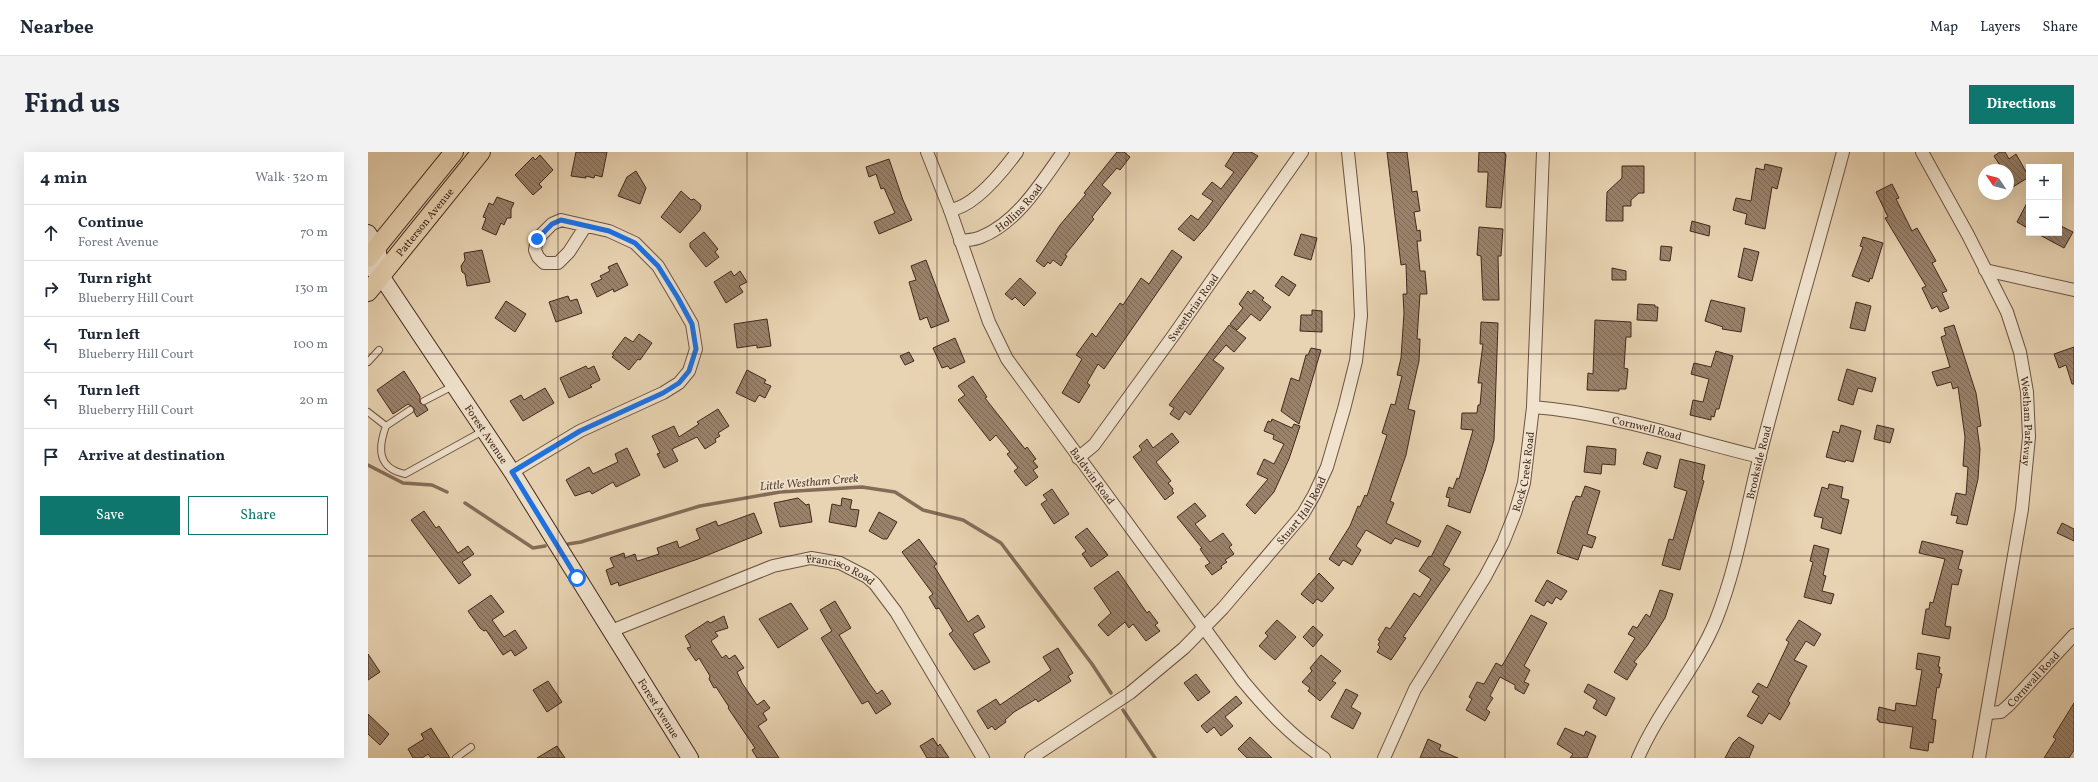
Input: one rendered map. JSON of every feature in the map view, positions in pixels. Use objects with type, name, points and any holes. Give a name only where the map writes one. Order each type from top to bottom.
[{"type":"main road","name":"Patterson Avenue","points":[[371,246],[454,152]]},
{"type":"main road","name":"Patterson Avenue","points":[[368,292],[375,270],[481,152]]},
{"type":"main road","name":"Forest Avenue","points":[[371,246],[375,270],[512,472],[690,758]]},
{"type":"street","name":"Baldwin Road","points":[[926,152],[950,210],[989,322],[1001,349],[1078,458],[1269,713],[1302,743],[1324,758]]},
{"type":"street","points":[[950,210],[964,205],[981,192],[997,177],[1017,152]]},
{"type":"street","name":"Hollins Road","points":[[960,241],[980,238],[1004,224],[1031,196],[1063,152]]},
{"type":"street","name":"Sweetbriar Road","points":[[1078,458],[1094,445],[1173,336],[1302,152]]},
{"type":"street","name":"Stuart Hall Road","points":[[1031,758],[1130,693],[1153,675],[1204,628],[1303,514],[1314,496],[1329,460],[1356,361],[1361,316],[1358,248],[1348,152]]},
{"type":"street","name":"Rock Creek Road","points":[[1384,758],[1415,689],[1485,577],[1503,543],[1515,513],[1524,483],[1533,407],[1543,152]]},
{"type":"street","name":"Brookside Road","points":[[1638,758],[1656,723],[1697,659],[1716,619],[1728,583],[1760,457],[1843,152]]},
{"type":"street","name":"Westham Parkway","points":[[1922,152],[2007,312],[2020,352],[2027,392],[2029,437],[2022,509],[1988,713],[1979,758]]},
{"type":"street","points":[[512,472],[580,431],[663,393],[684,378],[695,357],[696,341],[692,324],[658,266],[646,253],[623,236],[596,228],[585,227]]},
{"type":"street","points":[[1985,270],[2074,290]]},
{"type":"street","name":"Cornwell Road","points":[[1533,407],[1555,409],[1626,423],[1760,457]]},
{"type":"street","name":"Francisco Road","points":[[611,631],[773,566],[811,558],[840,563],[867,577],[875,584],[896,612],[983,758]]},
{"type":"street","name":"Cornwall Road","points":[[1988,713],[2002,712],[2010,706],[2074,635]]},
{"type":"lane","points":[[368,362],[379,350]]},
{"type":"lane","points":[[424,402],[454,386]]},
{"type":"lane","points":[[410,410],[386,426],[381,445],[381,454],[388,466],[405,474],[484,430]]},
{"type":"lane","points":[[368,412],[386,426]]},
{"type":"lane","points":[[456,758],[472,747]]},
{"type":"building","points":[[576,152],[607,152],[602,177],[595,175],[594,178],[586,176],[586,178],[571,176]]},
{"type":"building","points":[[1117,152],[1124,152],[1130,157],[1120,170],[1117,168],[1102,185],[1111,193],[1092,217],[1094,219],[1065,255],[1067,256],[1061,266],[1053,260],[1050,264],[1048,262],[1044,267],[1036,261],[1060,225],[1086,194],[1084,193]]},
{"type":"building","points":[[1234,152],[1251,152],[1258,156],[1207,226],[1194,241],[1178,229],[1191,215],[1198,220],[1213,201],[1202,194],[1212,182],[1221,189],[1234,172],[1225,166]]},
{"type":"building","points":[[1387,152],[1407,152],[1412,192],[1417,191],[1420,211],[1414,212],[1417,231],[1420,230],[1421,241],[1417,241],[1420,271],[1425,271],[1427,294],[1420,294],[1417,339],[1420,339],[1419,361],[1408,409],[1415,411],[1406,455],[1390,501],[1394,503],[1386,523],[1421,541],[1418,547],[1395,538],[1391,544],[1366,530],[1356,546],[1361,550],[1352,565],[1343,560],[1339,566],[1329,559],[1350,526],[1358,506],[1360,507],[1365,495],[1367,496],[1387,435],[1382,433],[1391,404],[1395,405],[1402,376],[1397,375],[1401,358],[1404,313],[1403,294],[1407,294],[1406,264],[1401,265]]},
{"type":"building","points":[[1479,152],[1504,152],[1506,155],[1501,208],[1486,207],[1488,172],[1478,172]]},
{"type":"building","points":[[2000,152],[2005,152],[2009,159],[2016,154],[2026,172],[2026,179],[2014,186],[2014,164],[1999,164],[1994,156]]},
{"type":"building","points":[[540,155],[553,170],[539,184],[542,187],[533,195],[515,175],[533,157],[535,160]]},
{"type":"building","points":[[889,159],[903,200],[912,220],[879,234],[874,222],[895,213],[884,188],[881,189],[876,174],[869,177],[866,167]]},
{"type":"building","points":[[1765,164],[1782,168],[1777,189],[1772,187],[1765,229],[1745,224],[1747,214],[1733,210],[1736,198],[1751,201],[1756,168],[1764,170]]},
{"type":"building","points":[[1622,166],[1644,166],[1644,193],[1639,193],[1631,200],[1631,206],[1623,206],[1623,221],[1606,221],[1607,192],[1622,178]]},
{"type":"building","points":[[636,171],[646,188],[640,204],[618,196],[627,177]]},
{"type":"building","points":[[1892,184],[1899,198],[1896,199],[1912,231],[1917,228],[1936,261],[1932,263],[1947,291],[1942,293],[1949,308],[1940,312],[1937,306],[1932,309],[1922,288],[1926,286],[1885,218],[1888,217],[1876,192]]},
{"type":"building","points":[[681,191],[691,200],[694,199],[701,205],[700,210],[680,233],[661,217]]},
{"type":"building","points":[[497,197],[514,203],[511,209],[511,218],[507,218],[504,225],[501,223],[496,235],[482,229],[486,218],[483,217],[489,203],[493,205]]},
{"type":"building","points":[[2026,205],[2026,227],[2017,222]]},
{"type":"building","points":[[1692,221],[1710,226],[1709,236],[1690,231]]},
{"type":"building","points":[[2062,226],[2073,232],[2064,248],[2042,236],[2062,236]]},
{"type":"building","points":[[1479,227],[1503,229],[1501,256],[1498,256],[1499,300],[1483,300],[1481,256],[1477,255]]},
{"type":"building","points":[[704,232],[718,249],[715,252],[719,257],[706,267],[690,247],[690,243]]},
{"type":"building","points":[[1301,234],[1317,238],[1311,260],[1294,255]]},
{"type":"building","points":[[1863,237],[1883,243],[1872,279],[1870,278],[1869,282],[1852,276],[1863,247],[1860,246]]},
{"type":"building","points":[[1661,246],[1672,247],[1670,261],[1660,260]]},
{"type":"building","points":[[1744,248],[1759,252],[1752,281],[1738,277]]},
{"type":"building","points":[[482,250],[490,282],[467,286],[465,274],[462,272],[461,266],[465,260],[464,253]]},
{"type":"building","points":[[1172,250],[1182,257],[1104,369],[1098,364],[1087,383],[1090,385],[1079,403],[1062,393],[1082,359],[1076,355],[1092,333],[1096,337],[1120,303],[1123,305],[1141,278],[1149,284]]},
{"type":"building","points":[[926,260],[949,321],[931,328],[927,317],[920,320],[909,282],[916,280],[911,266]]},
{"type":"building","points":[[617,263],[628,285],[614,292],[613,289],[597,297],[591,284],[602,279],[600,276],[610,271],[608,267]]},
{"type":"building","points":[[1612,268],[1626,271],[1626,280],[1612,280]]},
{"type":"building","points":[[731,271],[734,276],[740,271],[747,282],[739,286],[743,292],[726,303],[714,282]]},
{"type":"building","points":[[1282,276],[1296,285],[1289,296],[1275,286]]},
{"type":"building","points":[[1020,278],[1036,293],[1024,306],[1015,297],[1012,300],[1005,294]]},
{"type":"building","points":[[1254,290],[1264,298],[1262,300],[1271,307],[1260,321],[1251,314],[1237,330],[1230,324],[1243,308],[1239,304],[1248,291],[1251,294]]},
{"type":"building","points":[[568,296],[570,301],[577,299],[582,313],[556,322],[549,302]]},
{"type":"building","points":[[1711,300],[1745,308],[1741,332],[1722,329],[1723,327],[1705,321]]},
{"type":"building","points":[[506,301],[526,314],[515,332],[495,318]]},
{"type":"building","points":[[1856,302],[1871,306],[1865,331],[1850,328]]},
{"type":"building","points":[[1638,304],[1655,305],[1655,307],[1658,307],[1657,321],[1637,320]]},
{"type":"building","points":[[1312,310],[1322,311],[1322,332],[1300,331],[1301,315],[1312,315]]},
{"type":"building","points":[[767,319],[771,346],[757,348],[757,345],[737,348],[734,324]]},
{"type":"building","points":[[1595,320],[1631,322],[1631,337],[1626,337],[1624,368],[1628,369],[1626,389],[1619,389],[1619,391],[1587,390],[1588,373],[1593,374]]},
{"type":"building","points":[[1481,322],[1498,323],[1494,440],[1470,513],[1448,506],[1450,498],[1446,497],[1449,487],[1453,489],[1457,478],[1459,479],[1473,430],[1461,429],[1462,413],[1477,413],[1478,405],[1480,405],[1482,383],[1478,383],[1483,344],[1480,344]]},
{"type":"building","points":[[1229,325],[1246,338],[1234,352],[1226,345],[1213,360],[1224,368],[1190,415],[1185,411],[1179,420],[1170,414],[1174,408],[1169,405]]},
{"type":"building","points":[[1954,325],[1976,393],[1981,426],[1977,427],[1980,449],[1978,479],[1967,525],[1956,523],[1958,516],[1951,515],[1956,493],[1966,495],[1968,467],[1963,466],[1965,437],[1958,387],[1953,389],[1951,382],[1937,386],[1932,372],[1950,367],[1941,337],[1946,335],[1944,328]]},
{"type":"building","points":[[639,334],[652,343],[640,360],[638,359],[629,370],[612,357],[614,355],[612,354],[625,337],[633,342]]},
{"type":"building","points":[[955,338],[965,362],[950,369],[948,366],[942,368],[933,348]]},
{"type":"building","points":[[2074,347],[2074,384],[2072,384],[2066,365],[2059,368],[2054,354]]},
{"type":"building","points":[[1311,348],[1321,350],[1299,424],[1281,411],[1291,378],[1299,381],[1306,355],[1308,355]]},
{"type":"building","points":[[1716,351],[1733,356],[1719,409],[1716,409],[1714,417],[1711,416],[1711,420],[1690,415],[1693,400],[1703,402],[1709,379],[1691,374],[1694,363],[1711,367]]},
{"type":"building","points":[[909,352],[914,361],[905,365],[900,356]]},
{"type":"building","points":[[586,366],[588,369],[594,366],[600,380],[590,385],[592,387],[569,398],[560,378]]},
{"type":"building","points":[[1847,369],[1876,378],[1872,392],[1858,388],[1853,405],[1838,400]]},
{"type":"building","points":[[747,370],[766,380],[764,383],[771,386],[765,398],[759,395],[755,402],[736,393]]},
{"type":"building","points":[[404,371],[420,396],[420,403],[425,405],[428,410],[417,417],[414,412],[414,408],[408,404],[393,414],[377,390]]},
{"type":"building","points":[[973,376],[987,397],[985,398],[1025,449],[1027,447],[1036,459],[1033,461],[1038,467],[1033,470],[1038,477],[1026,486],[1014,471],[1018,468],[1007,454],[1010,452],[996,435],[990,441],[958,400],[965,395],[958,386]]},
{"type":"building","points":[[545,388],[554,403],[523,421],[510,401],[521,395],[524,400]]},
{"type":"building","points":[[718,409],[729,426],[718,433],[720,436],[715,439],[716,442],[705,449],[697,437],[672,449],[678,461],[664,468],[657,454],[660,453],[652,436],[674,426],[679,437],[699,424],[697,422]]},
{"type":"building","points":[[1272,419],[1292,428],[1294,424],[1300,426],[1289,459],[1274,492],[1255,514],[1246,505],[1268,479],[1257,474],[1264,459],[1274,464],[1284,444],[1273,439],[1274,435],[1264,431],[1268,421],[1271,422]]},
{"type":"building","points":[[1841,425],[1861,431],[1853,462],[1846,460],[1845,462],[1826,457],[1833,431],[1839,433]]},
{"type":"building","points":[[1877,425],[1894,429],[1890,443],[1874,439]]},
{"type":"building","points":[[1172,433],[1179,442],[1156,462],[1171,481],[1168,483],[1173,489],[1172,491],[1174,493],[1165,500],[1133,457],[1142,450],[1139,446],[1147,439],[1153,448]]},
{"type":"building","points":[[1587,446],[1616,449],[1615,465],[1602,464],[1601,474],[1584,472]]},
{"type":"building","points":[[627,448],[640,475],[616,487],[613,482],[592,494],[590,491],[575,496],[566,480],[589,467],[593,474],[618,462],[615,454]]},
{"type":"building","points":[[1647,452],[1661,456],[1657,469],[1643,464]]},
{"type":"building","points":[[1680,459],[1705,465],[1702,480],[1704,481],[1680,570],[1662,565],[1669,539],[1673,540],[1687,491],[1674,487]]},
{"type":"building","points":[[1829,484],[1843,487],[1841,498],[1849,500],[1841,534],[1821,528],[1823,518],[1814,516],[1822,487],[1828,489]]},
{"type":"building","points":[[1585,486],[1600,491],[1587,534],[1596,537],[1592,548],[1583,545],[1578,560],[1557,553],[1573,501],[1576,496],[1581,497]]},
{"type":"building","points":[[1052,489],[1069,514],[1054,524],[1041,504],[1047,500],[1043,495]]},
{"type":"building","points":[[798,498],[806,505],[809,504],[812,522],[780,527],[774,503]]},
{"type":"building","points":[[842,498],[852,500],[850,509],[859,510],[856,527],[829,522],[832,504],[841,506]]},
{"type":"building","points":[[1195,503],[1206,516],[1195,524],[1210,542],[1223,533],[1232,545],[1229,547],[1234,554],[1225,560],[1227,562],[1221,566],[1222,568],[1212,575],[1205,566],[1210,563],[1200,549],[1202,548],[1177,517]]},
{"type":"building","points":[[424,511],[436,528],[439,526],[458,553],[468,546],[474,554],[462,562],[471,575],[459,584],[411,520]]},
{"type":"building","points":[[879,512],[897,522],[887,539],[883,539],[869,531]]},
{"type":"building","points":[[754,513],[762,533],[698,559],[619,586],[618,582],[611,585],[606,570],[614,567],[610,558],[624,553],[625,558],[635,554],[637,561],[641,560],[659,554],[657,548],[677,541],[679,548],[700,539],[696,529],[716,521],[718,526]]},
{"type":"building","points":[[2062,523],[2074,529],[2074,541],[2057,533]]},
{"type":"building","points":[[1447,525],[1461,532],[1443,565],[1450,569],[1403,637],[1406,638],[1391,660],[1377,652],[1380,647],[1378,645],[1380,641],[1378,640],[1386,627],[1390,629],[1414,593],[1420,597],[1431,579],[1419,571],[1429,556],[1431,557]]},
{"type":"building","points":[[1087,528],[1108,555],[1091,567],[1082,554],[1086,551],[1075,537]]},
{"type":"building","points":[[919,539],[937,564],[934,566],[968,622],[978,615],[985,627],[973,634],[990,662],[974,670],[949,634],[953,631],[939,608],[936,609],[929,597],[933,594],[902,552]]},
{"type":"building","points":[[1922,541],[1963,551],[1958,569],[1962,570],[1958,585],[1952,584],[1945,626],[1951,627],[1949,639],[1922,634],[1926,609],[1929,609],[1930,602],[1933,603],[1945,559],[1919,553]]},
{"type":"building","points":[[1814,545],[1829,549],[1823,575],[1826,576],[1822,591],[1834,594],[1831,604],[1804,597],[1813,562],[1810,561]]},
{"type":"building","points":[[1118,571],[1147,613],[1149,611],[1158,623],[1155,625],[1160,631],[1146,641],[1133,624],[1129,628],[1125,622],[1108,636],[1098,625],[1111,613],[1094,588]]},
{"type":"building","points":[[1319,573],[1334,588],[1322,602],[1317,599],[1313,604],[1301,594]]},
{"type":"building","points":[[1547,580],[1567,591],[1561,600],[1556,597],[1552,604],[1547,601],[1544,606],[1535,601]]},
{"type":"building","points":[[1660,590],[1673,594],[1665,618],[1647,646],[1634,662],[1637,664],[1627,680],[1614,672],[1635,638],[1628,634],[1633,626],[1637,628],[1646,614],[1650,617]]},
{"type":"building","points":[[491,595],[504,612],[492,620],[504,637],[515,630],[527,648],[515,656],[511,650],[503,655],[486,630],[484,631],[480,628],[468,611]]},
{"type":"building","points":[[835,601],[851,628],[839,635],[877,694],[882,690],[891,704],[876,714],[868,701],[862,704],[821,638],[832,631],[820,610]]},
{"type":"building","points":[[791,603],[808,629],[778,648],[759,619]]},
{"type":"building","points":[[1531,615],[1547,623],[1524,666],[1530,670],[1524,682],[1529,684],[1524,694],[1515,689],[1515,685],[1500,677],[1490,696],[1493,698],[1486,709],[1490,712],[1485,721],[1466,710],[1472,699],[1469,697],[1477,682],[1484,684],[1496,663],[1502,666]]},
{"type":"building","points":[[724,616],[728,628],[715,632],[718,636],[711,641],[722,658],[726,655],[729,659],[735,655],[744,668],[737,672],[742,683],[757,705],[764,700],[770,708],[763,713],[767,720],[758,726],[779,758],[757,758],[752,750],[755,748],[728,708],[729,707],[716,687],[714,688],[709,679],[710,676],[699,658],[696,661],[687,648],[691,647],[685,636],[708,621],[710,623]]},
{"type":"building","points":[[1277,620],[1296,637],[1275,660],[1259,646],[1268,636],[1265,633]]},
{"type":"building","points":[[1799,620],[1821,634],[1814,646],[1806,641],[1794,660],[1807,666],[1788,701],[1790,703],[1780,720],[1769,713],[1762,724],[1747,716],[1759,696],[1752,692],[1758,683],[1767,688],[1789,642],[1786,640]]},
{"type":"building","points":[[1313,626],[1323,635],[1313,647],[1303,637]]},
{"type":"building","points":[[1058,648],[1073,673],[1068,676],[1071,681],[1038,702],[1036,699],[1014,712],[1005,720],[1006,722],[995,730],[992,726],[988,729],[977,711],[996,699],[1000,705],[1051,670],[1043,657]]},
{"type":"building","points":[[1918,653],[1940,657],[1938,667],[1940,667],[1939,673],[1942,674],[1939,688],[1937,687],[1932,719],[1936,720],[1933,743],[1929,742],[1928,751],[1910,748],[1913,727],[1879,722],[1879,720],[1877,720],[1879,707],[1895,711],[1896,703],[1916,706],[1922,670],[1916,669]]},
{"type":"building","points":[[368,654],[380,672],[368,680]]},
{"type":"building","points":[[1321,655],[1341,671],[1332,681],[1336,683],[1320,701],[1308,691],[1310,688],[1302,682],[1312,671],[1310,668]]},
{"type":"building","points":[[1196,674],[1210,692],[1198,701],[1184,683]]},
{"type":"building","points":[[548,681],[562,702],[547,712],[533,690]]},
{"type":"building","points":[[1588,684],[1615,698],[1606,716],[1593,708],[1597,700],[1584,692]]},
{"type":"building","points":[[1346,689],[1358,695],[1351,707],[1361,713],[1353,729],[1331,717]]},
{"type":"building","points":[[1236,696],[1242,703],[1225,717],[1233,726],[1221,736],[1214,727],[1207,733],[1201,726]]},
{"type":"building","points":[[2074,703],[2074,750],[2069,758],[2044,758],[2056,739],[2053,737]]},
{"type":"building","points":[[368,714],[389,734],[380,745],[368,734]]},
{"type":"building","points":[[431,728],[450,758],[431,758],[428,754],[422,758],[413,758],[408,749],[424,739],[421,734]]},
{"type":"building","points":[[1565,728],[1584,736],[1586,731],[1596,736],[1587,758],[1570,758],[1573,754],[1557,744]]},
{"type":"building","points":[[1250,737],[1272,758],[1247,758],[1238,749]]},
{"type":"building","points":[[1739,737],[1754,746],[1749,758],[1725,758],[1733,743]]},
{"type":"building","points":[[933,738],[938,746],[940,744],[949,758],[927,758],[920,746]]},
{"type":"building","points":[[1428,739],[1441,745],[1439,750],[1458,758],[1420,758]]},
{"type":"building","points":[[557,746],[565,758],[537,758]]},
{"type":"waterway","name":"Little Westham Creek","points":[[368,465],[403,483],[432,485],[447,492]]},
{"type":"waterway","name":"Little Westham Creek","points":[[568,544],[581,542],[700,506],[780,492],[862,487],[895,492],[923,510],[963,520],[1001,543],[1092,664],[1111,693]]},
{"type":"waterway","name":"Little Westham Creek","points":[[465,503],[533,548],[545,546]]},
{"type":"waterway","name":"Little Westham Creek","points":[[1123,710],[1155,758]]},
{"type":"route","points":[[537,239],[552,224],[561,220],[569,221],[585,227],[609,231],[623,236],[635,243],[658,266],[678,298],[692,324],[696,341],[695,357],[689,371],[679,383],[663,393],[580,431],[512,472],[577,578]]}]
